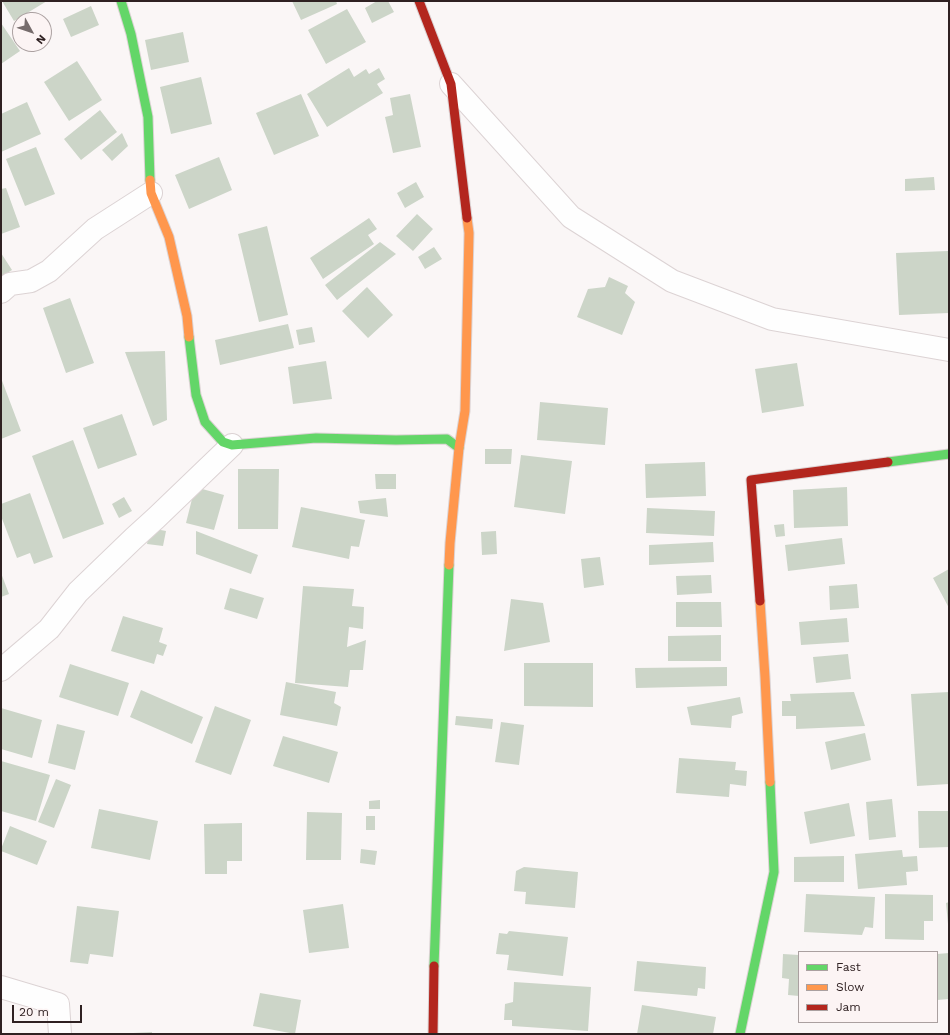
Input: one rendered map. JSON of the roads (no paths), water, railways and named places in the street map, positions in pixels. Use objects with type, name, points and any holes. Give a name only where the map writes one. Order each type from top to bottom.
[{"type":"street","points":[[121,1],[131,34],[148,117],[151,193],[169,236],[187,316],[196,395],[205,422],[223,442],[232,445],[316,438],[396,440],[447,439],[459,448]]},
{"type":"street","points":[[419,1],[451,84],[469,233],[465,411],[459,448],[450,543],[433,991],[433,1034]]},
{"type":"street","points":[[451,84],[572,217],[672,281],[772,319],[949,350]]},
{"type":"street","points":[[1,292],[10,284],[31,281],[49,271],[96,229],[151,193]]},
{"type":"street","points":[[1,670],[49,629],[78,592],[232,445]]},
{"type":"street","points":[[740,1034],[774,872],[765,677],[751,480],[949,454]]},
{"type":"street","points":[[1,987],[58,1004],[60,1034]]}]
